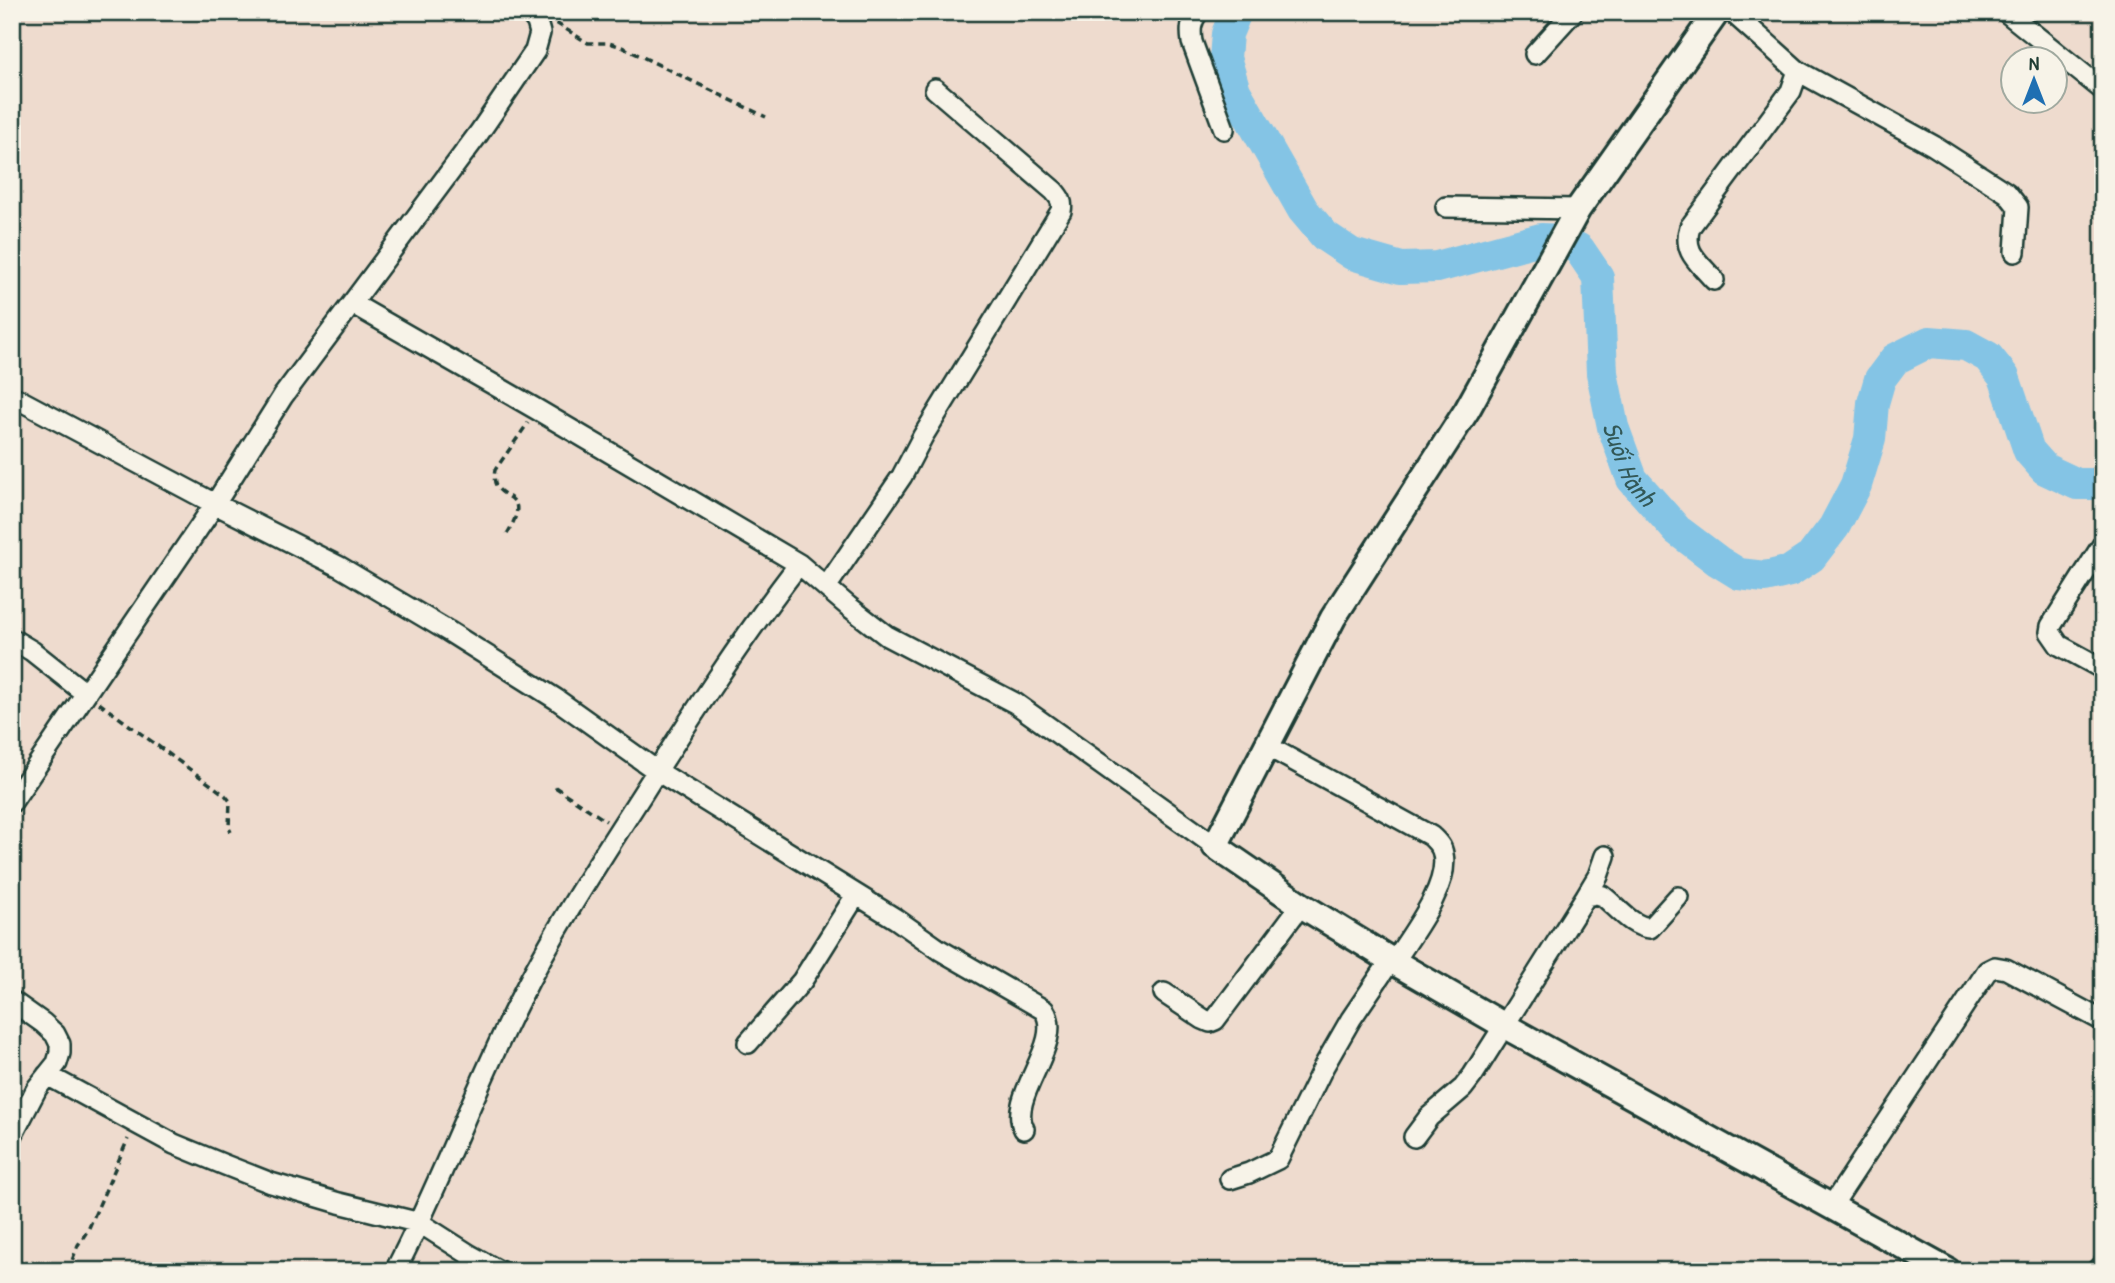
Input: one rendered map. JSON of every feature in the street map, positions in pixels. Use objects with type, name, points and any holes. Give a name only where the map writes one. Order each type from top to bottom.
[{"type":"street","points":[[1198,12],[1190,30],[1192,41],[1224,129]]},
{"type":"street","points":[[1535,54],[1573,12]]},
{"type":"street","points":[[1215,846],[1333,618],[1467,410],[1578,209],[1717,12]]},
{"type":"street","points":[[1732,12],[1798,71],[1934,146],[2007,193],[2018,207],[2015,252]]},
{"type":"street","points":[[2006,12],[2103,90]]},
{"type":"street","points":[[12,802],[215,504],[283,396],[479,132],[535,51],[539,40],[533,17]]},
{"type":"street","points":[[1714,280],[1690,251],[1687,243],[1690,227],[1791,91],[1798,71]]},
{"type":"street","points":[[827,586],[902,476],[923,436],[1061,211],[1061,198],[1055,191],[935,89]]},
{"type":"street","points":[[1446,207],[1578,209]]},
{"type":"street","points":[[353,304],[799,564],[887,636],[1015,703],[1301,905],[1392,961],[1948,1271]]},
{"type":"street","points":[[12,396],[340,567],[448,631],[556,699],[657,771],[952,957],[1044,1010],[1049,1017],[1048,1038],[1020,1109],[1020,1122],[1024,1129]]},
{"type":"street","points":[[2103,544],[2051,626],[2050,632],[2059,645],[2103,668]]},
{"type":"street","points":[[395,1271],[420,1223],[498,1042],[581,889],[711,686],[799,564]]},
{"type":"street","points":[[12,639],[32,651],[85,693]]},
{"type":"street","points":[[1230,1179],[1278,1159],[1351,1018],[1436,894],[1444,866],[1443,852],[1431,836],[1268,746]]},
{"type":"street","points":[[1413,1138],[1429,1117],[1463,1088],[1586,896],[1598,876],[1605,856]]},
{"type":"street","points":[[748,1043],[802,981],[856,895]]},
{"type":"street","points":[[1586,896],[1604,896],[1642,928],[1650,928],[1678,897]]},
{"type":"street","points":[[1164,993],[1210,1022],[1216,1020],[1301,905]]},
{"type":"street","points":[[1831,1207],[1987,971],[1995,967],[2006,969],[2103,1021]]},
{"type":"street","points":[[12,1001],[55,1034],[61,1053],[57,1063],[37,1088],[12,1136]]},
{"type":"street","points":[[47,1075],[174,1144],[271,1183],[420,1223],[499,1271]]},
{"type":"street","points":[[2097,1271],[2103,1265]]},
{"type":"path","points":[[533,17],[554,22],[588,43],[610,43],[622,47],[766,117]]},
{"type":"path","points":[[508,534],[519,508],[516,502],[499,490],[494,476],[495,470],[536,409]]},
{"type":"path","points":[[85,693],[225,795],[230,801],[231,832]]},
{"type":"path","points":[[555,786],[619,830]]},
{"type":"path","points":[[68,1271],[136,1123]]},
{"type":"path","points":[[12,1257],[33,1271]]},
{"type":"waterway","name":"Suối Hành","points":[[1236,12],[1227,34],[1225,58],[1235,91],[1303,210],[1325,236],[1352,254],[1401,268],[1437,267],[1541,239],[1561,240],[1579,249],[1598,277],[1602,373],[1613,427],[1632,479],[1677,530],[1739,574],[1765,577],[1790,571],[1811,557],[1834,527],[1856,485],[1870,439],[1873,403],[1880,379],[1895,359],[1929,342],[1966,345],[1988,357],[2004,377],[2029,451],[2045,469],[2077,484],[2103,484]]}]
